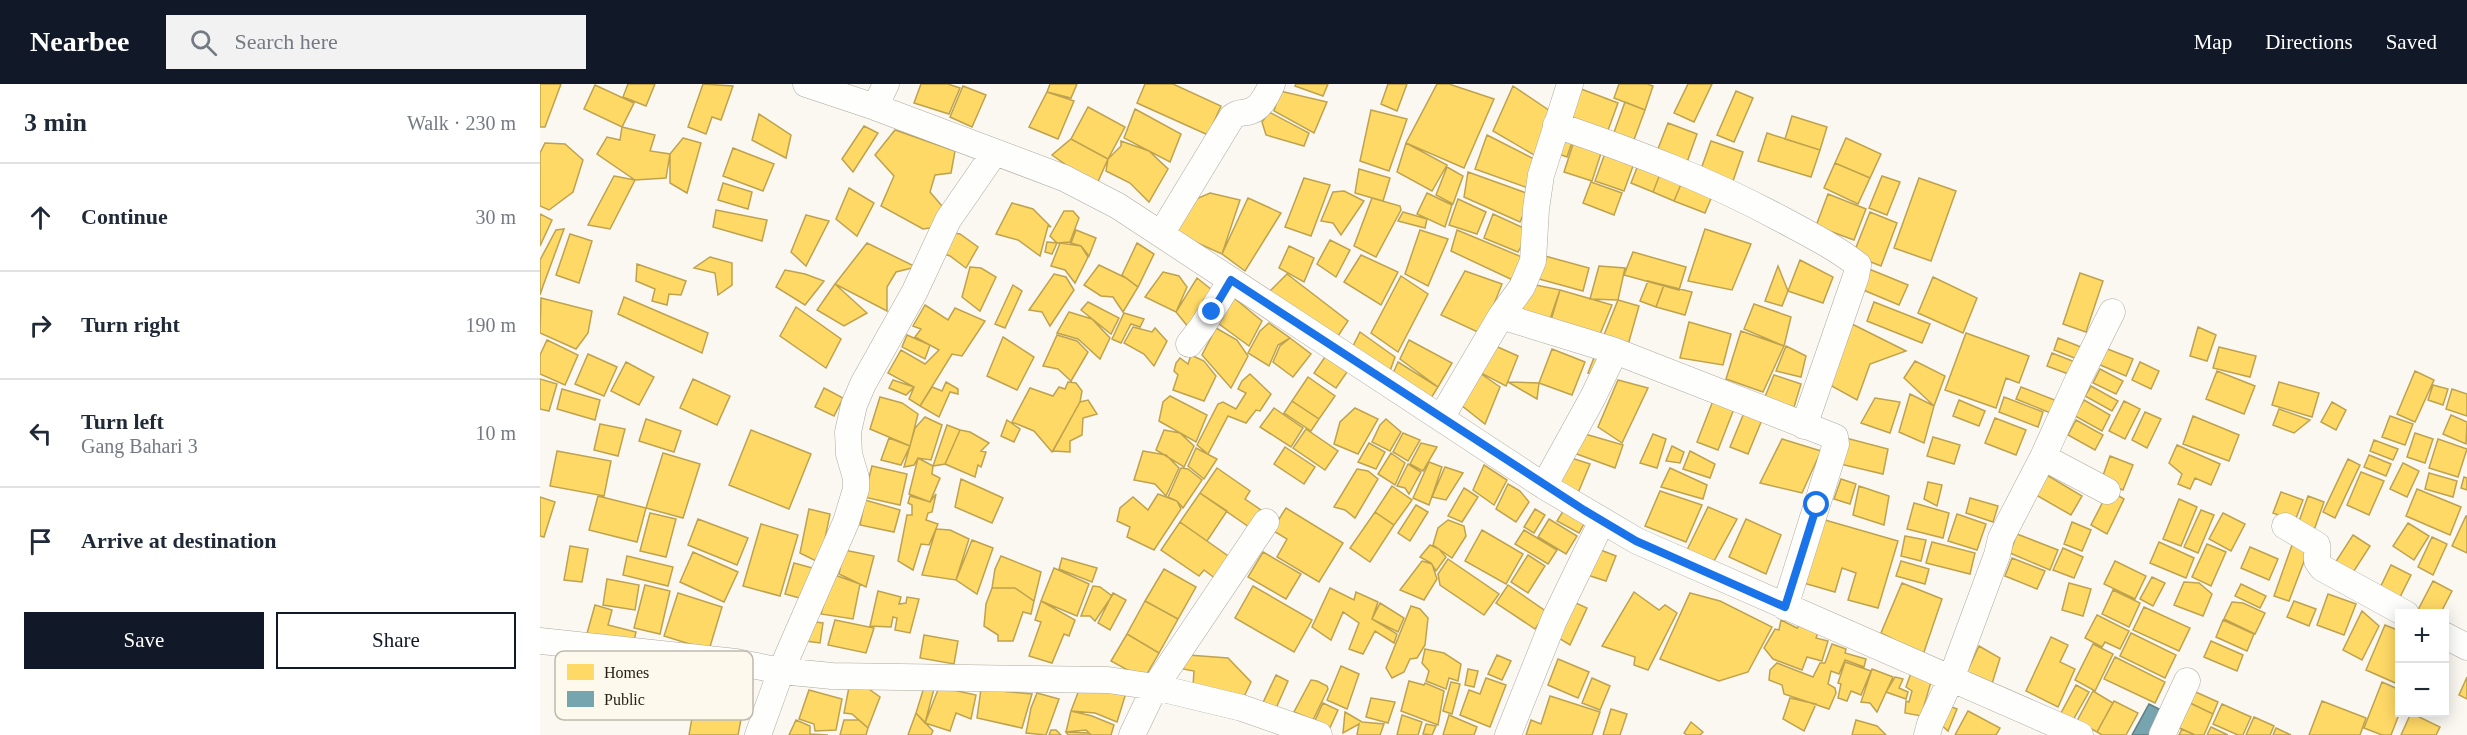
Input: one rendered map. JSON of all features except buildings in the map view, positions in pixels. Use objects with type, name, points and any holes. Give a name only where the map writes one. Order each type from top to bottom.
[{"type":"street","points":[[806,84],[875,107],[1064,178],[1118,206],[1544,486],[1636,541],[2080,735]]},
{"type":"street","points":[[875,107],[886,84]]},
{"type":"street","points":[[1161,234],[1232,117],[1239,112],[1251,111],[1262,104],[1272,84]]},
{"type":"street","points":[[1441,418],[1501,316],[1522,287],[1533,261],[1536,209],[1541,175],[1570,84]]},
{"type":"street","points":[[1556,124],[1648,157],[1731,192],[1838,250],[1858,265],[1804,426]]},
{"type":"street","points":[[758,735],[781,671],[846,522],[856,489],[856,478],[849,454],[848,432],[854,405],[863,384],[915,291],[948,220],[995,152]]},
{"type":"street","points":[[1188,344],[1202,327],[1231,280]]},
{"type":"street","points":[[1927,735],[1951,679],[1997,555],[2001,537],[2043,457],[2112,312]]},
{"type":"street","points":[[1501,316],[1615,351],[1834,437],[1836,444],[1785,607]]},
{"type":"street","points":[[1544,486],[1593,397],[1615,351]]},
{"type":"street","points":[[2043,457],[2107,491]]},
{"type":"street","points":[[1508,735],[1554,620],[1602,521]]},
{"type":"street","points":[[1132,735],[1155,687],[1266,522]]},
{"type":"street","points":[[2285,526],[2317,545],[2318,564],[2322,568],[2397,609]]},
{"type":"street","points":[[2449,637],[2467,647]]},
{"type":"street","points":[[540,641],[633,651]]},
{"type":"street","points":[[753,665],[781,671],[832,676],[1108,680],[1155,687],[1242,708],[1319,735]]},
{"type":"street","points":[[2162,735],[2187,681]]},
{"type":"route","points":[[1212,312],[1231,280],[1544,486],[1636,541],[1785,607],[1817,505]]}]
